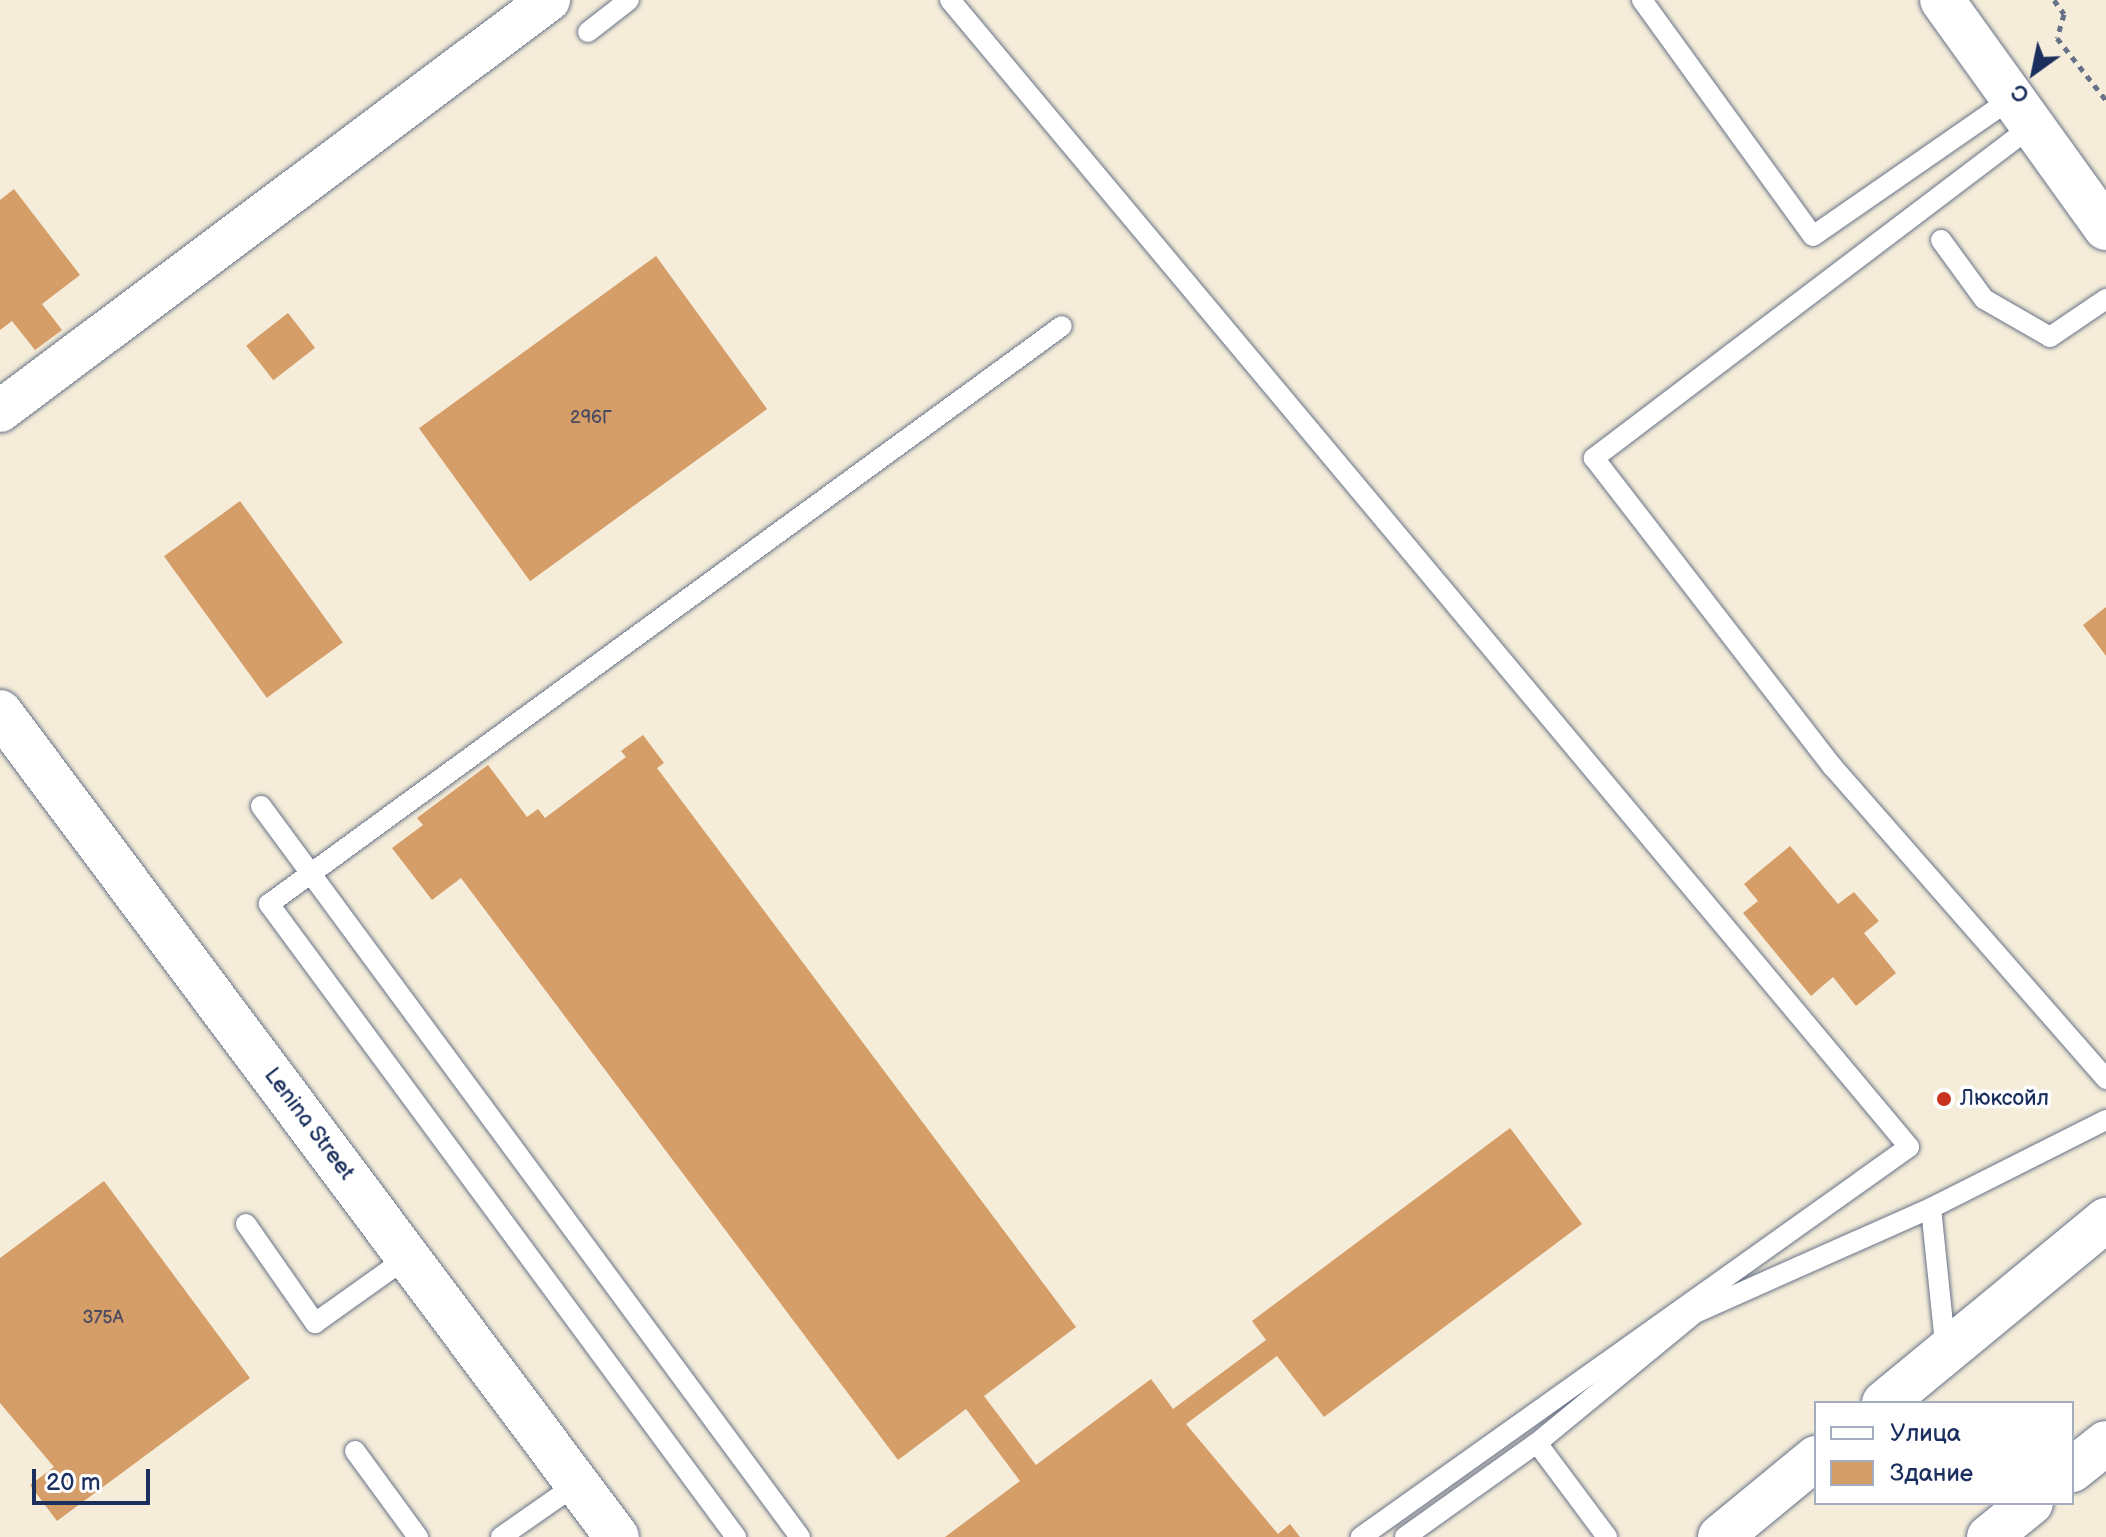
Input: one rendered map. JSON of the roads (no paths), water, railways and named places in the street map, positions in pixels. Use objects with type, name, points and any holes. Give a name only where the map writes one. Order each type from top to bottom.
[{"type":"main road","points":[[1942,0],[2106,228]]},
{"type":"main road","name":"Lenina Street","points":[[0,712],[617,1537]]},
{"type":"main road","points":[[1886,1401],[2106,1220]]},
{"type":"main road","points":[[2074,1468],[2106,1443]]},
{"type":"main road","points":[[1720,1537],[1814,1460]]},
{"type":"main road","points":[[1989,1537],[2029,1505]]},
{"type":"street","points":[[0,411],[549,0]]},
{"type":"lane","points":[[588,32],[629,0]]},
{"type":"lane","points":[[950,0],[1909,1147],[1361,1537]]},
{"type":"lane","points":[[1642,0],[1813,236],[2022,112]]},
{"type":"lane","points":[[2022,112],[1594,458],[1833,767],[2106,1079]]},
{"type":"lane","points":[[1941,240],[1984,299],[2050,337],[2106,299]]},
{"type":"lane","points":[[736,1537],[269,904],[1062,326]]},
{"type":"lane","points":[[261,806],[800,1537]]},
{"type":"lane","points":[[1405,1537],[1537,1443],[1695,1313],[1931,1208],[2106,1120]]},
{"type":"lane","points":[[1931,1208],[1946,1353]]},
{"type":"lane","points":[[246,1224],[315,1323],[408,1257]]},
{"type":"lane","points":[[1537,1443],[1607,1537]]},
{"type":"lane","points":[[355,1451],[418,1537]]},
{"type":"lane","points":[[501,1537],[577,1484]]},
{"type":"place","name":"Люксойл","points":[[1944,1099]]}]
